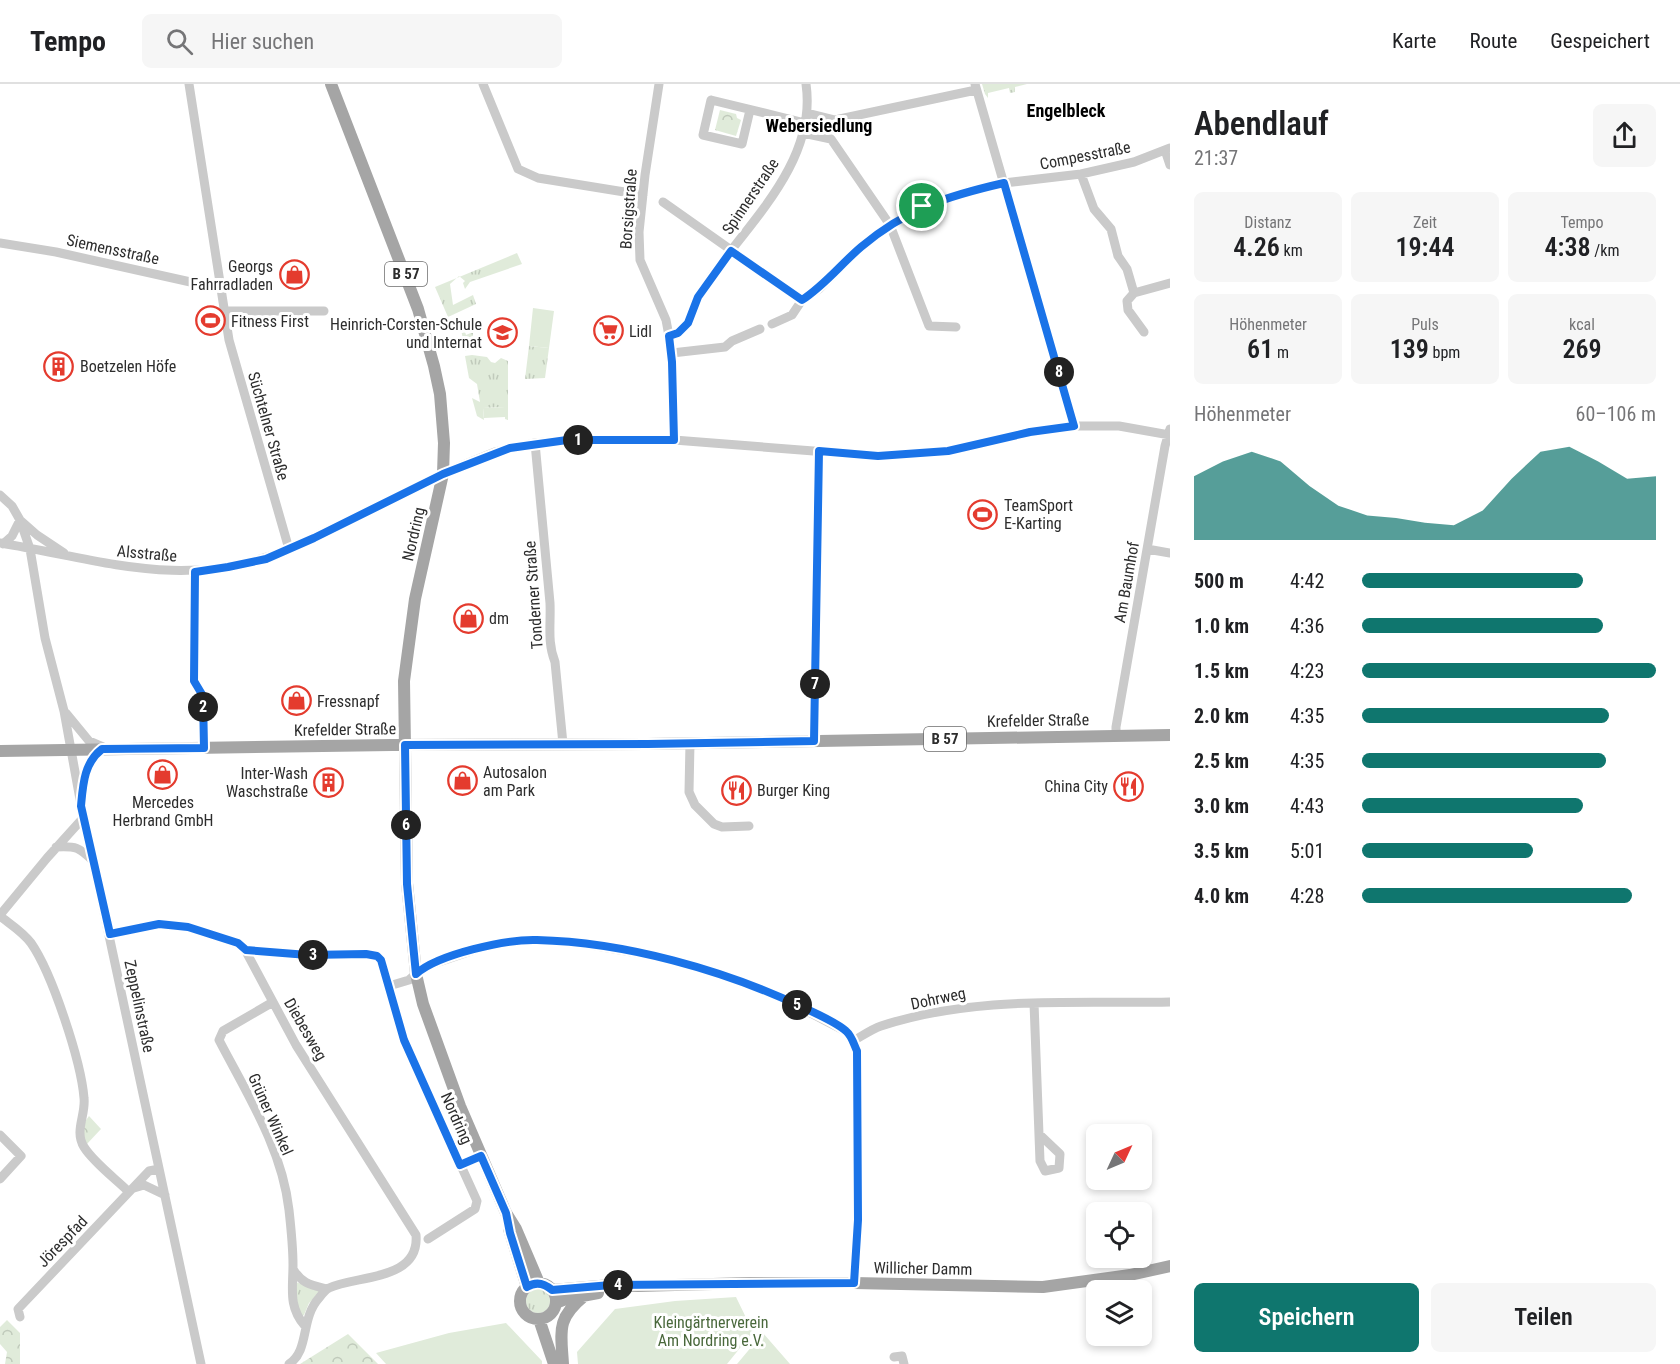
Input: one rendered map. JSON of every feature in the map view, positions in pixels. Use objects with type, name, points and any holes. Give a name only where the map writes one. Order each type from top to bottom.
[{"type":"main road","name":"Nordring","points":[[331,84],[371,182],[424,326],[440,393],[444,442],[443,474],[415,599],[404,681],[407,884],[416,974],[440,1056],[506,1213],[516,1229],[533,1285]]},
{"type":"main road","name":"Krefelder Straße","points":[[0,751],[1170,735]]},
{"type":"main road","name":"Willicher Damm","points":[[552,1290],[611,1285],[854,1283],[1043,1287],[1130,1275],[1170,1266]]},
{"type":"main road","points":[[539,1319],[528,1316],[521,1308],[520,1296],[533,1285],[544,1284],[552,1290],[554,1308],[551,1326],[562,1364]]},
{"type":"main road","name":"Willicher Damm","points":[[554,1308],[586,1295],[638,1286]]},
{"type":"main road","points":[[562,1364],[560,1333],[562,1322],[568,1311],[586,1295]]},
{"type":"main road","points":[[539,1319],[554,1308]]},
{"type":"main road","points":[[539,1319],[554,1364]]},
{"type":"street","name":"Süchtelner Straße","points":[[189,84],[229,340],[289,549]]},
{"type":"street","points":[[483,84],[518,169],[538,178],[643,195]]},
{"type":"street","name":"Borsigstraße","points":[[658,84],[639,232],[640,260],[666,320],[672,353],[674,440]]},
{"type":"street","name":"Spinnerstraße","points":[[669,336],[678,333],[688,323],[698,297],[784,177],[797,150],[805,123],[806,84]]},
{"type":"street","points":[[805,123],[835,120],[976,87],[1074,426]]},
{"type":"street","points":[[750,110],[742,144],[703,135],[711,100],[805,123],[831,139],[890,225],[930,326],[956,327]]},
{"type":"street","points":[[1168,149],[1170,165]]},
{"type":"street","name":"Compesstraße","points":[[772,324],[792,315],[802,300],[819,289],[861,247],[890,225],[922,206],[968,191],[1004,183],[1081,174],[1134,162],[1168,149]]},
{"type":"street","points":[[1081,174],[1094,209],[1111,228],[1118,256],[1127,269],[1134,294]]},
{"type":"street","points":[[663,202],[802,300]]},
{"type":"street","name":"Siemensstraße","points":[[0,243],[56,252],[204,285],[220,286]]},
{"type":"street","points":[[1144,332],[1128,310],[1126,301],[1134,294],[1170,283]]},
{"type":"street","points":[[224,310],[324,311]]},
{"type":"street","points":[[672,353],[725,347],[736,339],[760,329]]},
{"type":"street","name":"Alsstraße","points":[[2,543],[129,568],[195,572],[254,562],[289,549],[443,474],[495,452],[535,443],[567,440],[674,440],[878,456],[948,451],[1030,432],[1074,426],[1119,426],[1169,433]]},
{"type":"street","name":"Am Baumhof","points":[[1116,735],[1169,433]]},
{"type":"street","name":"Tonderner Straße","points":[[535,443],[550,603],[550,651],[555,662],[562,744]]},
{"type":"street","points":[[814,741],[819,451]]},
{"type":"street","points":[[0,495],[12,506],[20,520],[37,535],[69,556]]},
{"type":"street","points":[[2,543],[12,536],[20,520]]},
{"type":"street","name":"Zeppelinstraße","points":[[20,520],[30,549],[45,638],[64,711],[81,806],[201,1364]]},
{"type":"street","points":[[1148,549],[1170,553]]},
{"type":"street","points":[[195,572],[194,681],[203,696],[204,748]]},
{"type":"street","points":[[64,711],[88,741],[107,749]]},
{"type":"street","points":[[690,743],[689,792],[695,805],[714,824],[722,827],[749,826]]},
{"type":"street","points":[[81,806],[86,772],[94,756],[107,749]]},
{"type":"street","points":[[84,817],[56,847],[0,916],[30,941],[44,965],[63,1017],[78,1065],[84,1098],[84,1113],[79,1133],[84,1147],[131,1190],[144,1185],[165,1195]]},
{"type":"street","points":[[56,847],[74,846],[94,862]]},
{"type":"street","points":[[110,934],[159,924],[188,927],[238,943],[246,950]]},
{"type":"street","points":[[389,986],[409,980],[424,967],[492,944],[536,940],[585,944],[662,957],[724,976],[776,995],[847,1032],[857,1051],[858,1220],[854,1283]]},
{"type":"street","name":"Nordring","points":[[246,950],[308,955],[372,955],[381,960],[404,1040],[477,1201],[475,1209],[428,1239]]},
{"type":"street","name":"Diebesweg","points":[[246,950],[296,1045],[416,1235],[414,1253],[394,1270],[327,1289]]},
{"type":"street","name":"Grüner Winkel","points":[[273,1002],[223,1031],[219,1040],[270,1139],[280,1169],[289,1210],[293,1269],[291,1299],[294,1309],[305,1326]]},
{"type":"street","name":"Dohrweg","points":[[853,1041],[880,1027],[946,1010],[985,1004],[1170,1002]]},
{"type":"street","points":[[1034,1003],[1040,1135]]},
{"type":"street","points":[[0,1135],[21,1156],[0,1179]]},
{"type":"street","points":[[460,1165],[481,1156]]},
{"type":"street","name":"Jörespfad","points":[[20,1317],[18,1309],[149,1171],[159,1169]]},
{"type":"street","points":[[289,1364],[296,1360],[302,1348],[309,1312],[327,1289],[309,1286],[299,1280],[293,1269]]},
{"type":"street","points":[[894,1357],[902,1356],[904,1364]]},
{"type":"green space","points":[[982,84],[1027,84],[1015,87],[1015,92],[1010,93],[1009,88],[988,93],[988,98]]},
{"type":"green space","points":[[720,110],[736,114],[741,120],[736,136],[715,130]]},
{"type":"green space","points":[[517,253],[522,264],[470,282],[465,289],[463,283],[465,281],[460,277]]},
{"type":"green space","points":[[457,278],[450,284],[453,305],[473,295],[476,304],[448,317],[435,287]]},
{"type":"green space","points":[[533,308],[554,311],[549,348],[529,346]]},
{"type":"green space","points":[[472,319],[472,324],[464,328],[466,335],[473,332],[473,336],[467,339],[473,338],[474,349],[465,351],[461,329],[465,322]]},
{"type":"green space","points":[[529,346],[549,348],[545,378],[525,379]]},
{"type":"green space","points":[[465,356],[487,357],[495,363],[501,358],[508,361],[508,420],[505,419],[505,407],[483,408],[484,420],[477,416],[472,398],[480,402],[477,384],[469,378]]},
{"type":"green space","points":[[505,407],[505,417],[484,418],[483,408]]},
{"type":"green space","points":[[89,1116],[101,1129],[86,1145],[83,1130]]},
{"type":"green space","points":[[296,1282],[320,1293],[309,1303],[302,1316],[295,1302]]},
{"type":"green space","points":[[538,1289],[547,1292],[550,1301],[547,1310],[538,1313],[529,1310],[526,1301],[529,1292]]},
{"type":"green space","name":"Kleingärtnerverein Am Nordring e.V.","points":[[736,1297],[753,1332],[727,1364],[578,1364],[577,1352],[615,1309],[675,1301]]},
{"type":"green space","points":[[7,1320],[20,1333],[20,1364],[5,1364],[7,1352],[0,1344],[0,1327]]},
{"type":"green space","points":[[506,1323],[542,1361],[542,1364],[386,1364],[376,1353],[449,1333]]},
{"type":"green space","points":[[763,1333],[790,1364],[737,1364]]},
{"type":"green space","points":[[348,1334],[378,1364],[300,1364]]},
{"type":"place","name":"Georgs Fahrradladen","points":[[294,275]]},
{"type":"place","name":"Fitness First","points":[[210,321]]},
{"type":"place","name":"Lidl","points":[[608,331]]},
{"type":"place","name":"Heinrich-Corsten-Schule und Internat","points":[[503,333]]},
{"type":"place","name":"Boetzelen Höfe","points":[[59,366]]},
{"type":"place","name":"TeamSport E-Karting","points":[[983,514]]},
{"type":"place","name":"dm","points":[[468,618]]},
{"type":"place","name":"Fressnapf","points":[[296,701]]},
{"type":"place","name":"Mercedes Herbrand GmbH","points":[[163,774]]},
{"type":"place","name":"Autosalon am Park","points":[[462,781]]},
{"type":"place","name":"Inter-Wash Waschstraße","points":[[329,782]]},
{"type":"place","name":"China City","points":[[1129,786]]},
{"type":"place","name":"Burger King","points":[[736,790]]},
{"type":"district","name":"Engelbleck","points":[[1066,111]]},
{"type":"district","name":"Webersiedlung","points":[[819,126]]},
{"type":"route","points":[[1004,183],[1074,426],[1030,432],[948,451],[878,456],[819,451],[814,741],[405,745],[407,884],[416,974],[424,967],[492,944],[536,940],[585,944],[662,957],[724,976],[776,995],[847,1032],[857,1051],[858,1220],[857,1269],[854,1283],[611,1285],[552,1290],[544,1284],[534,1283],[527,1287],[506,1213],[481,1156],[460,1165],[404,1040],[381,960],[377,956],[366,954],[308,955],[246,950],[238,943],[188,927],[159,924],[110,934],[81,806],[83,784],[90,761],[102,749],[204,748],[203,696],[194,681],[195,572],[266,559],[314,538],[443,474],[495,452],[535,443],[567,440],[674,440],[669,336],[678,333],[688,323],[698,297],[731,251],[802,300],[819,289],[861,247],[890,225],[922,206],[968,191],[1004,183]]}]
